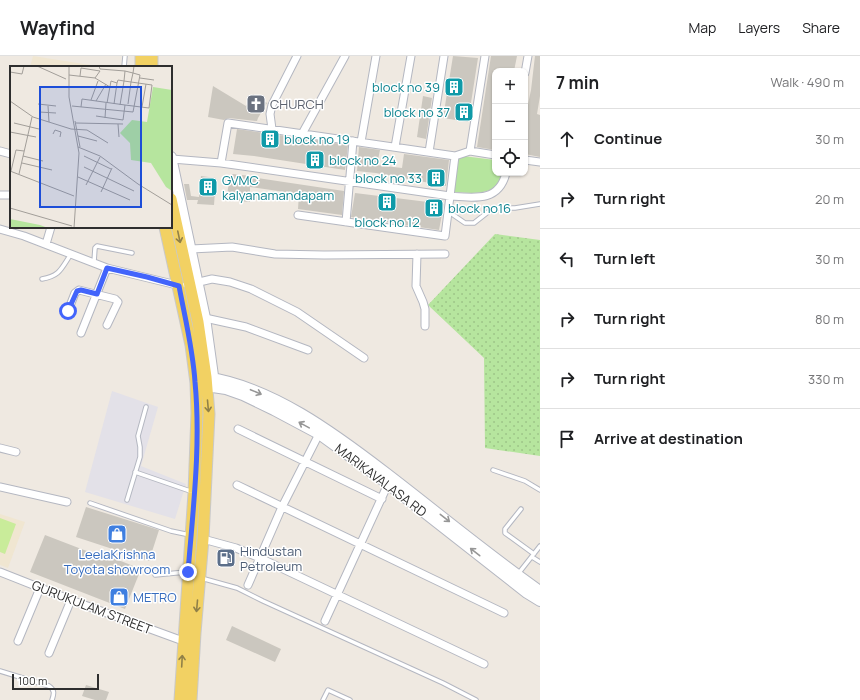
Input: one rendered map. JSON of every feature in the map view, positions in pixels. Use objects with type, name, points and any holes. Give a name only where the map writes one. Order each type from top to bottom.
[{"type":"main road","points":[[172,203],[194,283],[198,322],[210,382],[203,538],[191,700]]},
{"type":"main road","points":[[165,228],[191,345],[196,383],[197,421],[194,493],[179,699]]},
{"type":"street","points":[[272,129],[270,110],[298,56]]},
{"type":"street","points":[[302,134],[345,56]]},
{"type":"street","points":[[346,222],[350,181],[357,142],[376,56]]},
{"type":"street","points":[[395,147],[411,56]]},
{"type":"street","points":[[429,152],[444,56]]},
{"type":"street","points":[[470,151],[485,56]]},
{"type":"street","points":[[526,68],[528,56]]},
{"type":"street","points":[[221,163],[228,123],[455,156],[470,151],[492,155]]},
{"type":"street","points":[[0,151],[10,154]]},
{"type":"street","points":[[298,214],[445,236],[455,156]]},
{"type":"street","points":[[210,382],[205,318],[194,283],[191,249],[172,158],[221,163],[470,198],[486,196],[497,191],[502,186],[505,176]]},
{"type":"street","points":[[528,160],[540,162]]},
{"type":"street","points":[[46,244],[51,228]]},
{"type":"street","points":[[0,229],[46,244],[107,268],[179,286],[212,279],[230,282],[251,289],[297,312],[364,358]]},
{"type":"street","points":[[191,249],[232,247],[275,254],[324,255],[445,254]]},
{"type":"street","points":[[417,254],[415,282],[425,310],[425,326]]},
{"type":"street","points":[[81,333],[107,268]]},
{"type":"street","points":[[68,311],[77,291],[81,290],[115,299],[118,302],[108,325]]},
{"type":"street","points":[[205,318],[246,327],[308,350]]},
{"type":"street","name":"MARIKAVALASA RD","points":[[210,382],[274,410],[319,434],[501,567],[517,574],[540,591]]},
{"type":"street","name":"MARIKAVALASA RD","points":[[210,382],[237,384],[263,394],[323,426],[394,479],[540,601]]},
{"type":"street","points":[[238,429],[382,499]]},
{"type":"street","points":[[248,585],[282,507],[319,434]]},
{"type":"street","points":[[0,448],[16,452]]},
{"type":"street","points":[[325,621],[388,484]]},
{"type":"street","points":[[238,485],[504,613]]},
{"type":"street","points":[[0,487],[66,502]]},
{"type":"street","points":[[203,538],[236,548],[260,558],[484,664]]},
{"type":"street","name":"GURUKULAM STREET","points":[[0,572],[183,641]]},
{"type":"street","points":[[18,642],[40,588]]},
{"type":"street","points":[[49,654],[71,600]]},
{"type":"lane","points":[[124,66],[125,56]]},
{"type":"lane","points":[[448,212],[465,223],[474,223],[488,212],[498,208],[515,208],[540,204]]},
{"type":"lane","points":[[94,263],[95,248],[97,246],[132,253]]},
{"type":"lane","points":[[42,279],[54,276],[58,273],[71,254]]},
{"type":"lane","points":[[127,500],[140,451],[138,436],[146,407]]},
{"type":"lane","points":[[493,470],[525,481],[540,490]]},
{"type":"lane","points":[[135,472],[194,493]]},
{"type":"lane","points":[[90,503],[171,531],[191,536]]},
{"type":"lane","points":[[521,509],[505,529],[505,533],[540,562]]},
{"type":"lane","points":[[517,574],[540,546]]},
{"type":"lane","points":[[156,575],[188,572]]},
{"type":"lane","points":[[200,577],[237,588],[476,700]]},
{"type":"lane","points":[[0,670],[53,688],[54,692],[52,700]]},
{"type":"lane","points":[[323,700],[328,690],[350,700]]},
{"type":"shaded area","points":[[33,56],[97,66],[30,66]]},
{"type":"shaded area","points":[[112,391],[158,407],[141,466],[186,484],[175,519],[85,492]]},
{"type":"shaded area","points":[[0,514],[25,522],[8,568],[0,565]]},
{"type":"green space","points":[[463,156],[492,160],[492,176],[503,176],[501,182],[491,190],[485,192],[454,192],[458,160]]},
{"type":"green space","points":[[495,234],[540,240],[540,456],[485,448],[484,358],[428,305]]},
{"type":"green space","points":[[0,518],[16,524],[5,554],[0,552]]},
{"type":"building","points":[[453,56],[478,58],[468,122],[443,118]]},
{"type":"building","points":[[491,56],[517,56],[515,68],[492,68],[492,150],[477,147]]},
{"type":"building","points":[[535,56],[540,56],[540,96],[537,114],[540,115],[540,157],[528,155],[528,104]]},
{"type":"building","points":[[213,86],[246,106],[253,94],[267,103],[257,121],[229,118],[224,120],[208,117]]},
{"type":"building","points":[[423,96],[432,98],[426,139],[417,137]]},
{"type":"building","points":[[237,129],[348,145],[345,170],[233,154]]},
{"type":"building","points":[[359,147],[380,150],[377,165],[402,168],[404,154],[449,160],[446,186],[357,171]]},
{"type":"building","points":[[232,174],[344,191],[342,215],[298,209],[299,194],[250,187],[250,202],[227,200],[228,188]]},
{"type":"building","name":"GVMC kalyanamandapam","points":[[201,176],[216,178],[214,205],[197,204],[198,200],[187,200],[184,184],[189,184],[191,196],[199,197]]},
{"type":"building","points":[[355,193],[444,204],[439,230],[351,217]]},
{"type":"building","name":"LeelaKrishna Toyota showroom","points":[[86,507],[159,530],[149,561],[76,537]]},
{"type":"building","points":[[45,535],[97,555],[98,552],[141,569],[125,609],[30,572]]},
{"type":"building","points":[[221,551],[233,552],[233,564],[221,563]]},
{"type":"building","points":[[232,626],[281,649],[275,662],[226,640]]},
{"type":"building","points":[[86,685],[109,692],[106,700],[95,700],[82,696]]},
{"type":"place","name":"block no 39","points":[[454,87]]},
{"type":"place","name":"CHURCH","points":[[256,104]]},
{"type":"place","name":"block no 37","points":[[464,112]]},
{"type":"place","name":"block no 19","points":[[270,139]]},
{"type":"place","name":"block no 24","points":[[315,160]]},
{"type":"place","name":"block no 33","points":[[436,178]]},
{"type":"place","name":"GVMC kalyanamandapam","points":[[208,187]]},
{"type":"place","name":"block no 12","points":[[387,202]]},
{"type":"place","name":"block no16","points":[[434,208]]},
{"type":"place","name":"LeelaKrishna Toyota showroom","points":[[117,534]]},
{"type":"place","name":"Hindustan Petroleum","points":[[226,558]]},
{"type":"place","name":"METRO","points":[[119,597]]},
{"type":"route","points":[[68,311],[77,291],[81,290],[97,294],[107,268],[179,286],[191,345],[196,383],[197,413],[194,493],[188,572]]}]
